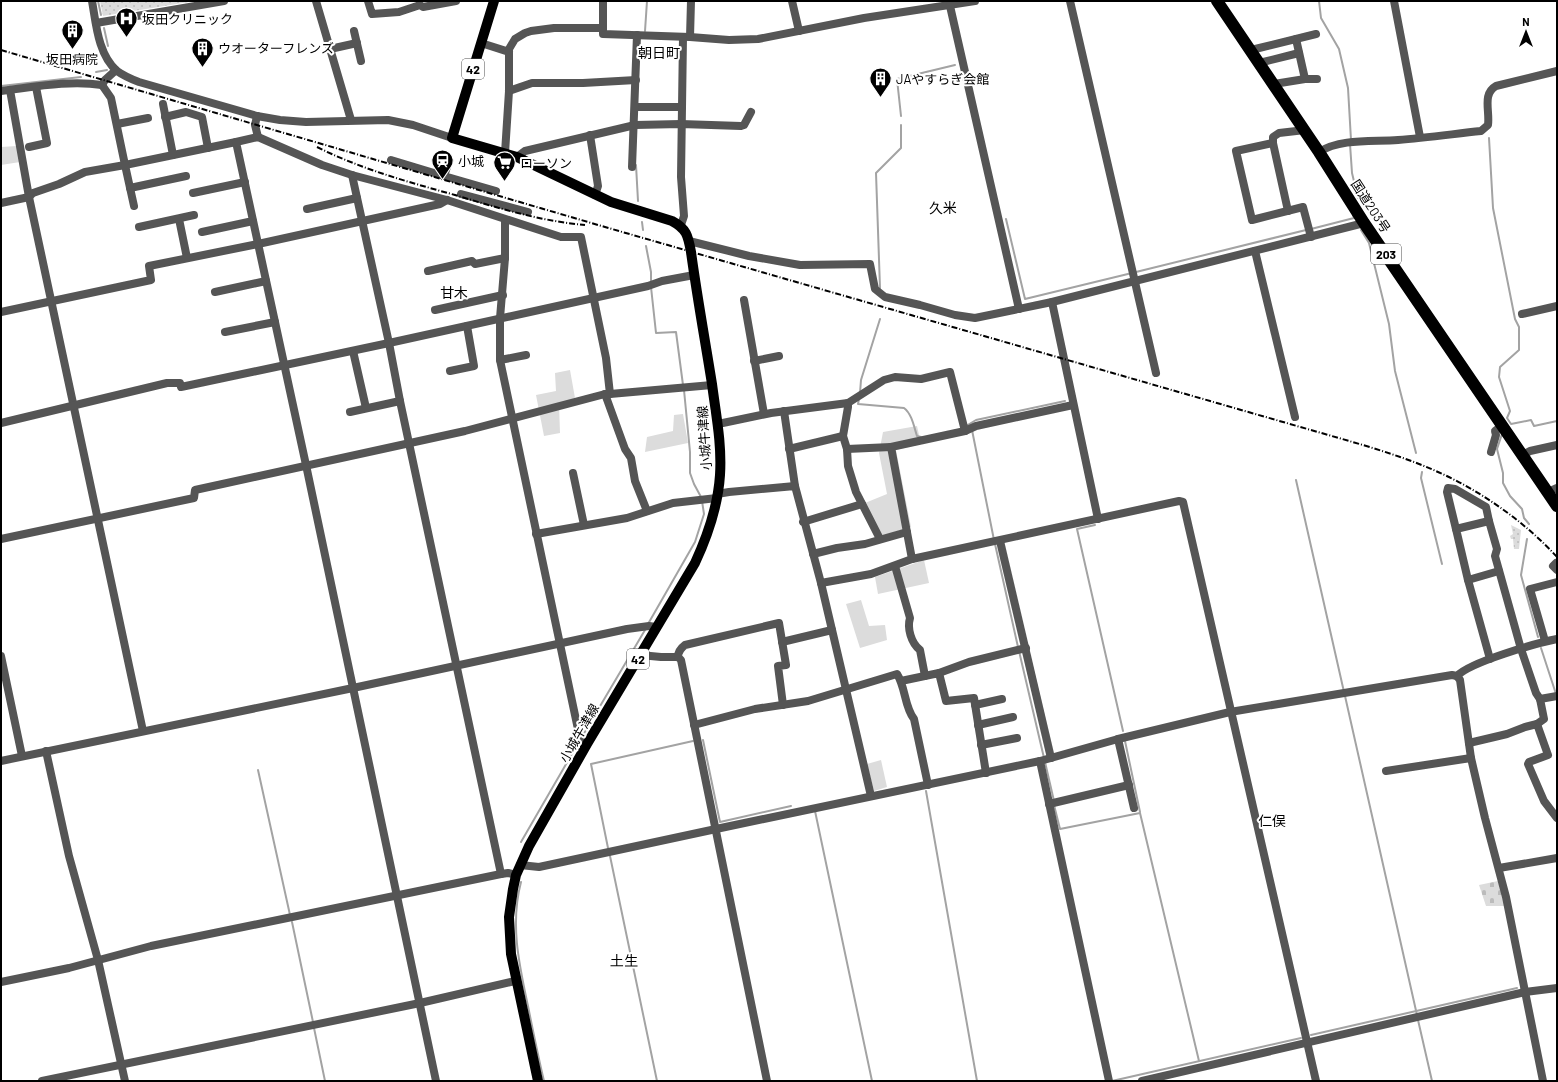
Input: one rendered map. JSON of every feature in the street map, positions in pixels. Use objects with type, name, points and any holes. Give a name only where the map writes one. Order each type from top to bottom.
[{"type":"highway","name":"国道203号","points":[[1217,1],[1320,152],[1364,223],[1523,455],[1552,490],[1557,506]]},
{"type":"main road","name":"42","points":[[452,138],[494,1]]},
{"type":"main road","points":[[452,138],[517,157],[611,202],[681,225]]},
{"type":"main road","name":"小城牛津線","points":[[538,1081],[511,954],[509,929],[510,902],[516,876],[528,846],[584,741],[640,655],[649,626],[695,563],[702,548],[712,518],[717,496],[720,455],[718,424],[689,241],[685,230],[681,225]]},
{"type":"street","points":[[92,1],[104,52],[116,70],[139,82],[257,116],[306,122],[388,120],[402,122],[452,138]]},
{"type":"street","points":[[96,23],[224,1]]},
{"type":"street","points":[[316,1],[352,120]]},
{"type":"street","points":[[368,1],[372,14],[399,12],[420,3],[423,7],[456,1]]},
{"type":"street","points":[[603,1],[603,34],[729,40],[758,39],[864,18],[975,1]]},
{"type":"street","points":[[681,225],[684,216],[681,177],[681,124],[691,1]]},
{"type":"street","points":[[792,1],[799,31]]},
{"type":"street","points":[[1070,1],[1156,373]]},
{"type":"street","points":[[1394,1],[1420,137]]},
{"type":"street","points":[[950,6],[1019,309]]},
{"type":"street","points":[[505,153],[509,91],[509,52],[515,39],[531,31],[554,28],[602,28]]},
{"type":"street","points":[[354,31],[361,61]]},
{"type":"street","points":[[1250,50],[1316,34]]},
{"type":"street","points":[[632,167],[636,125],[635,106],[637,35]]},
{"type":"street","points":[[1296,39],[1305,79]]},
{"type":"street","points":[[330,49],[357,43]]},
{"type":"street","points":[[481,43],[509,52]]},
{"type":"street","points":[[1259,63],[1299,53]]},
{"type":"street","points":[[102,85],[105,80],[116,70]]},
{"type":"street","points":[[1320,152],[1326,147],[1351,142],[1481,131],[1488,125],[1489,119],[1487,99],[1488,93],[1492,88],[1557,71]]},
{"type":"street","points":[[1274,84],[1305,79],[1317,79]]},
{"type":"street","points":[[509,91],[532,83],[583,83],[636,80]]},
{"type":"street","points":[[134,206],[111,98],[102,85],[91,83],[5,91],[52,301],[143,731]]},
{"type":"street","points":[[29,147],[47,143],[36,87]]},
{"type":"street","points":[[163,104],[173,155]]},
{"type":"street","points":[[635,106],[682,107]]},
{"type":"street","points":[[165,117],[186,112],[202,117],[208,148]]},
{"type":"street","points":[[517,157],[525,151],[636,125],[681,124],[741,126],[744,125],[751,112]]},
{"type":"street","points":[[257,116],[255,125],[258,137]]},
{"type":"street","points":[[117,124],[148,118]]},
{"type":"street","points":[[1288,211],[1273,137],[1279,133],[1305,130]]},
{"type":"street","points":[[590,135],[598,186],[595,195]]},
{"type":"street","points":[[1,203],[29,196],[85,172],[258,137],[322,165],[352,175],[447,200],[560,237],[581,237],[606,358],[607,394],[625,449],[631,458],[635,481],[647,511]]},
{"type":"street","points":[[236,142],[354,688],[436,1081]]},
{"type":"street","points":[[1273,143],[1236,151],[1252,220],[1303,207],[1311,237]]},
{"type":"street","points":[[391,160],[477,184],[496,198],[528,212]]},
{"type":"street","points":[[444,175],[448,164]]},
{"type":"street","points":[[352,175],[501,874]]},
{"type":"street","points":[[130,188],[186,176]]},
{"type":"street","points":[[193,194],[245,182]]},
{"type":"street","points":[[461,194],[496,198]]},
{"type":"street","points":[[307,209],[357,198]]},
{"type":"street","points":[[1,312],[151,280],[149,266],[440,204],[447,200]]},
{"type":"street","points":[[139,227],[194,215]]},
{"type":"street","points":[[178,219],[187,258]]},
{"type":"street","points":[[505,220],[505,258],[500,318],[500,360],[559,644],[584,741]]},
{"type":"street","points":[[202,232],[253,221]]},
{"type":"street","points":[[689,241],[750,256],[800,265],[870,264],[875,289],[885,297],[954,315],[975,318],[1052,302],[1135,282],[1364,223]]},
{"type":"street","points":[[1255,251],[1295,417]]},
{"type":"street","points":[[428,271],[472,261],[475,264],[505,258]]},
{"type":"street","points":[[1,423],[167,383],[180,383],[181,387],[353,351],[694,275]]},
{"type":"street","points":[[215,292],[266,281]]},
{"type":"street","points":[[435,310],[503,294]]},
{"type":"street","points":[[744,300],[764,414]]},
{"type":"street","points":[[1052,302],[1098,519]]},
{"type":"street","points":[[1522,314],[1557,306]]},
{"type":"street","points":[[225,332],[275,322]]},
{"type":"street","points":[[450,371],[474,366],[467,326]]},
{"type":"street","points":[[353,351],[366,408]]},
{"type":"street","points":[[500,360],[526,355]]},
{"type":"street","points":[[754,361],[779,356]]},
{"type":"street","points":[[718,424],[764,414],[851,400],[884,380],[895,377],[921,379],[950,372],[964,427]]},
{"type":"street","points":[[1,539],[194,498],[195,490],[409,444],[607,394],[712,385]]},
{"type":"street","points":[[851,400],[844,436],[847,449],[848,466],[856,492],[880,539]]},
{"type":"street","points":[[350,412],[400,401]]},
{"type":"street","points":[[847,449],[891,447],[964,427],[976,426],[1073,405]]},
{"type":"street","points":[[784,411],[794,486],[821,583],[871,796]]},
{"type":"street","points":[[1491,452],[1496,435],[1495,431],[1503,425]]},
{"type":"street","points":[[789,448],[844,436]]},
{"type":"street","points":[[1523,455],[1530,451],[1557,445]]},
{"type":"street","points":[[891,447],[912,559]]},
{"type":"street","points":[[573,473],[584,526]]},
{"type":"street","points":[[536,534],[627,518],[673,504],[717,496],[729,492],[794,486]]},
{"type":"street","points":[[1469,743],[1507,734],[1537,724],[1544,719],[1540,699],[1536,693],[1521,649],[1496,556],[1497,549],[1486,507],[1455,489],[1448,488],[1447,492],[1468,580],[1490,660]]},
{"type":"street","points":[[821,583],[871,574],[912,559],[1179,501],[1183,502],[1230,712],[1316,1081]]},
{"type":"street","points":[[804,522],[862,504]]},
{"type":"street","points":[[1456,529],[1489,521]]},
{"type":"street","points":[[813,554],[837,548],[865,544],[907,532]]},
{"type":"street","points":[[1000,541],[1051,758]]},
{"type":"street","points":[[895,566],[910,618],[908,626],[915,646],[920,650],[926,676]]},
{"type":"street","points":[[1468,580],[1500,571]]},
{"type":"street","points":[[1545,641],[1530,589],[1557,582]]},
{"type":"street","points":[[678,657],[682,647],[685,645],[779,623],[786,665],[778,666],[783,705]]},
{"type":"street","points":[[1,761],[649,626]]},
{"type":"street","points":[[782,642],[832,630]]},
{"type":"street","points":[[520,865],[539,867],[986,773],[1040,761],[1118,739],[1230,712],[1452,675],[1457,676],[1463,671],[1490,660],[1545,641],[1557,639]]},
{"type":"street","points":[[901,681],[939,673],[969,662],[1026,648]]},
{"type":"street","points":[[640,655],[678,657]]},
{"type":"street","points":[[1,656],[22,756]]},
{"type":"street","points":[[678,657],[681,660],[767,1081]]},
{"type":"street","points":[[939,673],[946,701],[974,698],[986,773]]},
{"type":"street","points":[[694,725],[755,709],[808,701],[897,674],[901,681],[910,713],[914,720],[928,785]]},
{"type":"street","points":[[1457,676],[1460,680],[1472,758],[1485,818],[1506,897],[1543,1081]]},
{"type":"street","points":[[1540,699],[1556,696]]},
{"type":"street","points":[[975,705],[1002,699]]},
{"type":"street","points":[[978,724],[1013,717]]},
{"type":"street","points":[[1537,724],[1548,755],[1529,762],[1528,764],[1544,802],[1557,818]]},
{"type":"street","points":[[981,745],[1017,738]]},
{"type":"street","points":[[1118,739],[1134,808]]},
{"type":"street","points":[[46,751],[69,856],[98,960],[125,1081]]},
{"type":"street","points":[[1386,771],[1472,758]]},
{"type":"street","points":[[1040,761],[1053,803],[1109,1080]]},
{"type":"street","points":[[1053,803],[1129,785]]},
{"type":"street","points":[[1499,868],[1557,858]]},
{"type":"street","points":[[1,982],[98,960],[151,946],[501,874],[508,873],[516,876]]},
{"type":"street","points":[[42,1081],[420,1003],[516,981]]},
{"type":"street","points":[[1142,1081],[1525,992],[1557,988]]},
{"type":"green space","points":[[100,1],[195,1],[103,16]]},
{"type":"green space","points":[[17,146],[20,162],[1,165],[1,147]]},
{"type":"green space","points":[[570,370],[575,398],[559,404],[560,433],[544,436],[536,395],[556,391],[555,373]]},
{"type":"green space","points":[[683,414],[688,443],[645,452],[647,437],[673,431],[674,415]]},
{"type":"green space","points":[[917,426],[921,444],[896,450],[911,527],[881,536],[865,503],[887,494],[879,453],[883,432]]},
{"type":"green space","points":[[1511,525],[1521,530],[1519,549],[1514,549],[1513,539],[1511,539],[1510,536],[1513,534]]},
{"type":"green space","points":[[924,560],[929,583],[878,594],[875,577]]},
{"type":"green space","points":[[861,600],[869,626],[885,625],[887,640],[860,648],[846,604]]},
{"type":"green space","points":[[881,760],[887,787],[874,791],[867,764]]},
{"type":"green space","points":[[1498,881],[1505,906],[1486,906],[1479,885]]},
{"type":"waterway","points":[[98,1],[101,15]]},
{"type":"waterway","points":[[645,31],[647,1]]},
{"type":"waterway","points":[[1319,1],[1321,18],[1339,49],[1348,88],[1351,140]]},
{"type":"waterway","points":[[104,28],[108,46]]},
{"type":"waterway","points":[[901,116],[897,79],[955,65]]},
{"type":"waterway","points":[[96,72],[107,70]]},
{"type":"waterway","points":[[1,86],[81,77]]},
{"type":"waterway","points":[[880,288],[876,173],[901,148],[901,125]]},
{"type":"waterway","points":[[1489,138],[1493,208],[1515,319],[1519,327],[1519,350],[1500,367],[1499,377],[1510,411],[1507,418],[1511,424],[1531,420],[1534,426],[1557,421]]},
{"type":"waterway","points":[[1350,144],[1352,173],[1358,198]]},
{"type":"waterway","points":[[636,165],[638,201]]},
{"type":"waterway","points":[[1311,229],[1354,218],[1353,215]]},
{"type":"waterway","points":[[1006,219],[1025,299],[1132,273]]},
{"type":"waterway","points":[[642,222],[643,230]]},
{"type":"waterway","points":[[1136,272],[1306,230]]},
{"type":"waterway","points":[[1361,230],[1369,243],[1389,324],[1395,371],[1416,453]]},
{"type":"waterway","points":[[646,246],[651,272],[651,282]]},
{"type":"waterway","points":[[651,287],[656,333],[676,332],[683,385]]},
{"type":"waterway","points":[[860,393],[861,380],[880,319]]},
{"type":"waterway","points":[[684,390],[690,452],[690,473],[701,497]]},
{"type":"waterway","points":[[859,399],[858,404],[904,408],[911,417],[917,436],[921,437]]},
{"type":"waterway","points":[[966,426],[976,420],[1065,401]]},
{"type":"waterway","points":[[972,430],[994,540]]},
{"type":"waterway","points":[[1502,434],[1497,449],[1503,473],[1503,483],[1510,496],[1522,509],[1524,518],[1529,524]]},
{"type":"waterway","points":[[1422,472],[1421,478],[1442,564]]},
{"type":"waterway","points":[[1296,480],[1344,692]]},
{"type":"waterway","points":[[648,624],[695,542],[704,514],[702,501]]},
{"type":"waterway","points":[[1095,525],[1077,529],[1123,731]]},
{"type":"waterway","points":[[1527,539],[1521,575],[1538,637]]},
{"type":"waterway","points":[[995,544],[1018,647]]},
{"type":"waterway","points":[[583,735],[645,630]]},
{"type":"waterway","points":[[1541,648],[1556,694]]},
{"type":"waterway","points":[[1019,651],[1044,758]]},
{"type":"waterway","points":[[1345,696],[1417,1015]]},
{"type":"waterway","points":[[521,842],[580,740]]},
{"type":"waterway","points":[[703,740],[720,822],[791,806]]},
{"type":"waterway","points":[[608,848],[591,764],[693,741]]},
{"type":"waterway","points":[[1125,741],[1140,812]]},
{"type":"waterway","points":[[1045,762],[1054,801]]},
{"type":"waterway","points":[[258,770],[290,915]]},
{"type":"waterway","points":[[926,791],[977,1081]]},
{"type":"waterway","points":[[1054,805],[1060,829],[1140,813],[1199,1061]]},
{"type":"waterway","points":[[815,811],[872,1081]]},
{"type":"waterway","points":[[610,856],[657,1081]]},
{"type":"waterway","points":[[521,882],[516,913],[517,944],[544,1081]]},
{"type":"waterway","points":[[292,922],[313,1022]]},
{"type":"waterway","points":[[1311,1035],[1517,988]]},
{"type":"waterway","points":[[1418,1020],[1432,1081]]},
{"type":"waterway","points":[[314,1028],[325,1081]]},
{"type":"waterway","points":[[1112,1081],[1301,1038]]},
{"type":"railway","points":[[1,50],[605,227],[1382,451],[1429,468],[1470,488],[1502,508],[1531,532],[1557,557]]},
{"type":"railway","points":[[317,147],[351,162],[385,174],[487,205],[552,220],[585,225]]},
{"type":"place","name":"坂田クリニック","points":[[127,38]]},
{"type":"place","name":"坂田病院","points":[[72,50]]},
{"type":"place","name":"ウオーターフレンズ","points":[[203,68]]},
{"type":"place","name":"JAやすらぎ会館","points":[[880,98]]},
{"type":"place","name":"小城","points":[[443,180]]},
{"type":"place","name":"ローソン","points":[[504,182]]},
{"type":"district","name":"朝日町","points":[[659,52]]},
{"type":"district","name":"久米","points":[[943,207]]},
{"type":"district","name":"甘木","points":[[454,292]]},
{"type":"district","name":"仁俣","points":[[1272,820]]},
{"type":"district","name":"土生","points":[[624,960]]}]
